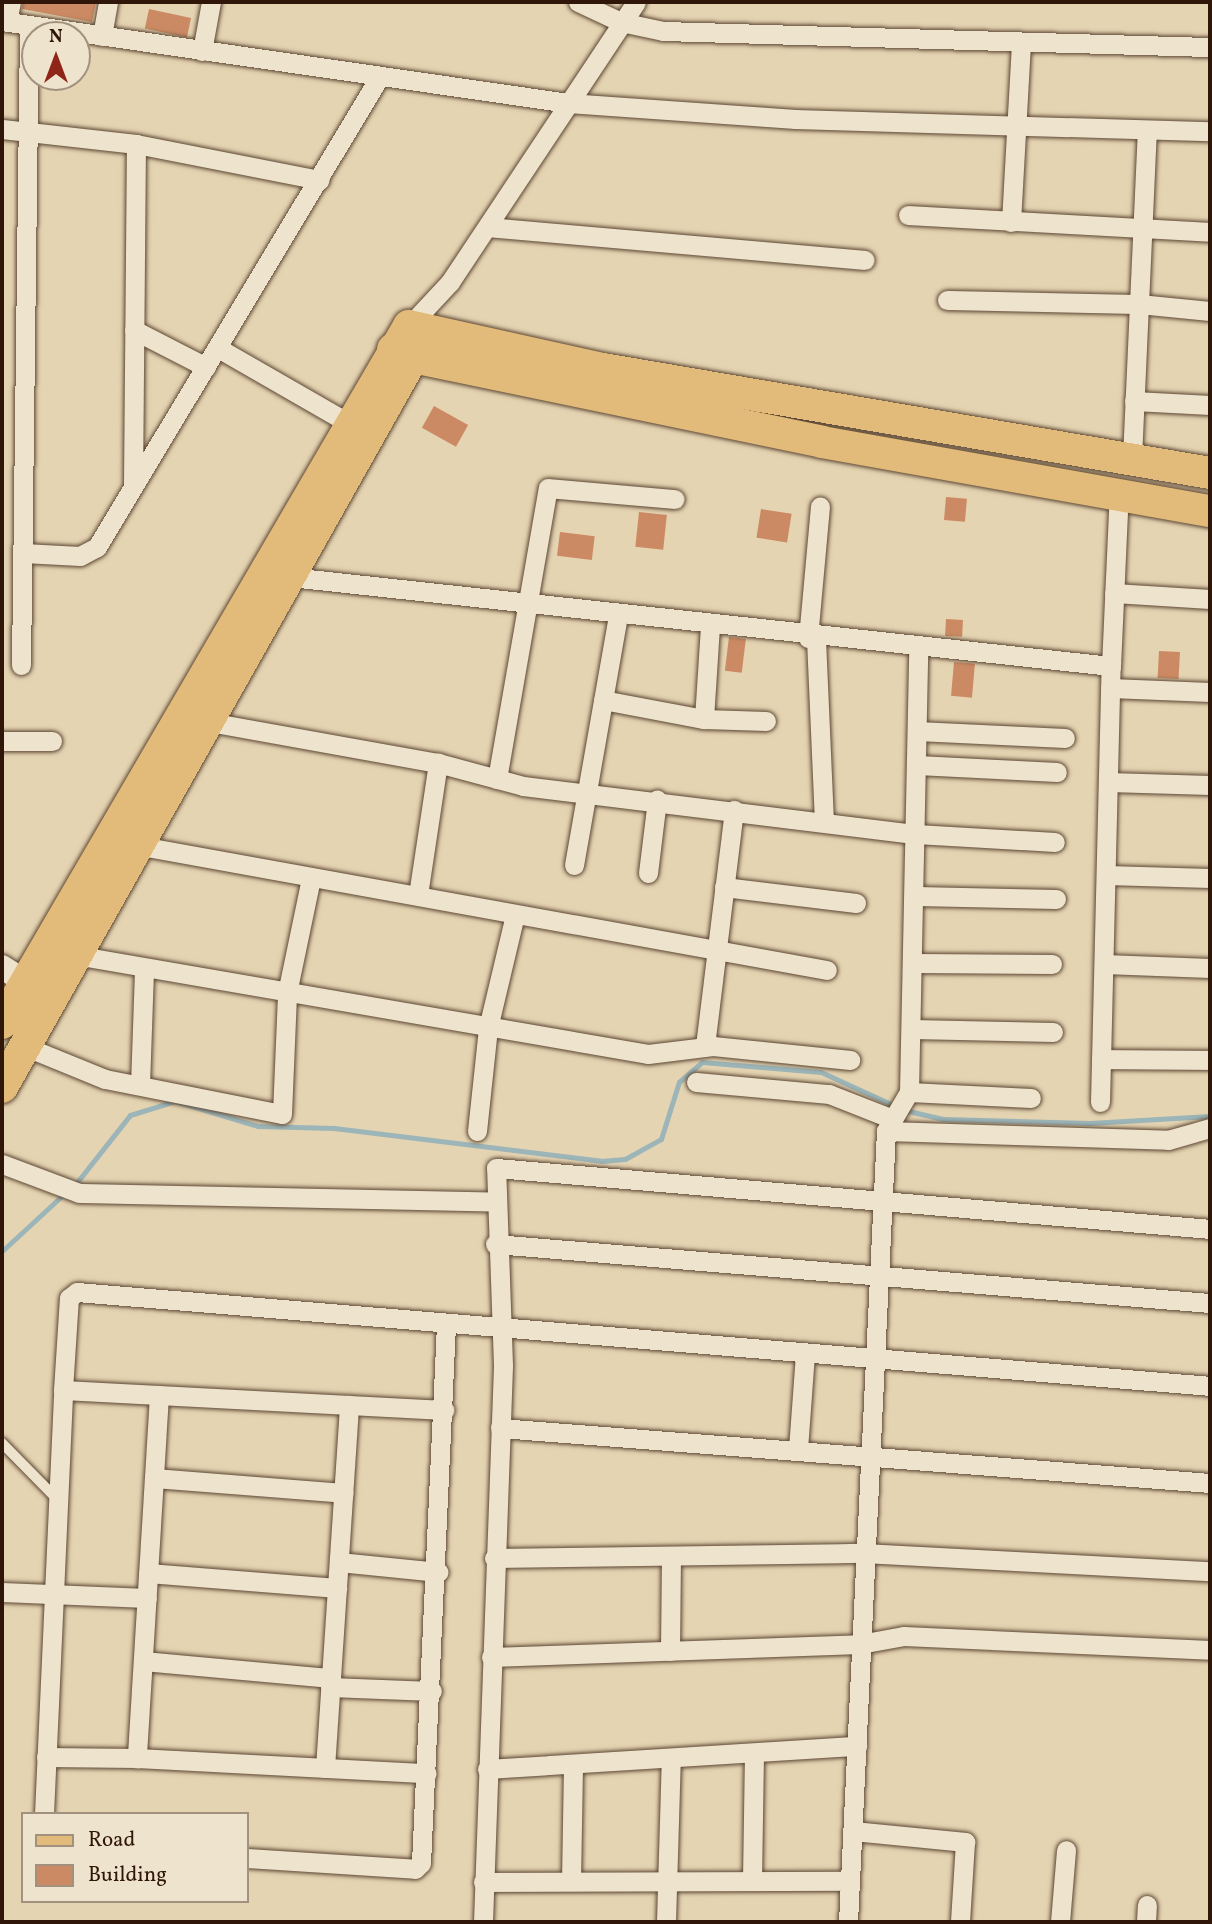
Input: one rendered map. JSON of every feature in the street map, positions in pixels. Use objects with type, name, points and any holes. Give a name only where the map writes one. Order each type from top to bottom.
[{"type":"main road","points":[[275,575],[349,424],[411,341]]},
{"type":"main road","points":[[411,341],[603,369],[1132,458],[1210,474]]},
{"type":"main road","points":[[411,341],[822,442],[1210,511]]},
{"type":"main road","points":[[2,1023],[26,982],[123,841],[411,341]]},
{"type":"main road","points":[[26,982],[75,955],[123,841]]},
{"type":"main road","points":[[2,1087],[24,1046],[26,982]]},
{"type":"street","points":[[4,22],[11,2]]},
{"type":"street","points":[[102,36],[108,2]]},
{"type":"street","points":[[202,51],[211,2]]},
{"type":"street","points":[[578,2],[621,22],[663,31],[1021,44],[1210,47]]},
{"type":"street","points":[[411,341],[636,2]]},
{"type":"street","points":[[91,34],[568,103],[1019,127],[1210,131]]},
{"type":"street","points":[[1011,222],[1019,127],[1021,44]]},
{"type":"street","points":[[23,552],[89,553],[218,348],[380,76]]},
{"type":"street","points":[[22,665],[28,91]]},
{"type":"street","points":[[2,129],[136,144],[319,180]]},
{"type":"street","points":[[1132,458],[1147,130]]},
{"type":"street","points":[[133,487],[136,144]]},
{"type":"street","points":[[908,215],[1210,232]]},
{"type":"street","points":[[488,227],[865,260]]},
{"type":"street","points":[[947,300],[1139,304],[1210,312]]},
{"type":"street","points":[[134,330],[206,367]]},
{"type":"street","points":[[218,348],[349,424]]},
{"type":"street","points":[[1134,401],[1210,405]]},
{"type":"street","points":[[497,779],[525,605],[551,486],[675,499]]},
{"type":"street","points":[[1100,1102],[1111,666],[1119,493]]},
{"type":"street","points":[[820,507],[812,638],[824,822]]},
{"type":"street","points":[[275,575],[812,638],[1111,666]]},
{"type":"street","points":[[1114,593],[1210,599]]},
{"type":"street","points":[[574,865],[618,616]]},
{"type":"street","points":[[704,719],[710,626]]},
{"type":"street","points":[[848,1922],[867,1454],[882,1203],[912,1029],[916,963],[918,649]]},
{"type":"street","points":[[1111,688],[1210,692]]},
{"type":"street","points":[[603,700],[704,719],[766,721]]},
{"type":"street","points":[[193,719],[438,763],[497,779],[587,792],[916,834],[1055,842]]},
{"type":"street","points":[[917,731],[1065,738]]},
{"type":"street","points":[[2,741],[52,741]]},
{"type":"street","points":[[418,895],[438,763]]},
{"type":"street","points":[[917,765],[1057,772]]},
{"type":"street","points":[[1108,782],[1210,785]]},
{"type":"street","points":[[648,873],[657,800]]},
{"type":"street","points":[[705,1046],[734,810]]},
{"type":"street","points":[[123,841],[311,878],[827,970]]},
{"type":"street","points":[[1106,875],[1210,878]]},
{"type":"street","points":[[24,1046],[75,1070],[282,1114],[287,993],[311,878]]},
{"type":"street","points":[[724,887],[856,903]]},
{"type":"street","points":[[916,896],[1056,899]]},
{"type":"street","points":[[477,1131],[488,1028],[515,915]]},
{"type":"street","points":[[75,955],[648,1054],[705,1046],[850,1060]]},
{"type":"street","points":[[916,963],[1052,964]]},
{"type":"street","points":[[1104,964],[1210,968]]},
{"type":"street","points":[[141,1085],[144,968]]},
{"type":"street","points":[[912,1029],[1053,1032]]},
{"type":"street","points":[[1101,1059],[1210,1060]]},
{"type":"street","points":[[696,1083],[830,1094],[896,1110],[1154,1140],[1210,1128]]},
{"type":"street","points":[[896,1110],[1031,1098]]},
{"type":"street","points":[[2,1164],[79,1193],[493,1202]]},
{"type":"street","points":[[483,1922],[500,1428],[500,1328],[493,1202],[499,1167],[739,1185],[882,1203],[1210,1229]]},
{"type":"street","points":[[495,1244],[877,1280],[1210,1303]]},
{"type":"street","points":[[44,1812],[63,1390],[69,1298],[77,1292],[446,1325],[1210,1386]]},
{"type":"street","points":[[248,1858],[419,1867],[439,1572],[446,1325]]},
{"type":"street","points":[[798,1449],[805,1354]]},
{"type":"street","points":[[63,1390],[444,1410]]},
{"type":"street","points":[[137,1758],[159,1395]]},
{"type":"street","points":[[325,1768],[349,1405]]},
{"type":"street","points":[[500,1428],[867,1454],[1210,1483]]},
{"type":"street","points":[[154,1478],[343,1493]]},
{"type":"street","points":[[494,1558],[863,1553],[1210,1571]]},
{"type":"street","points":[[670,1651],[671,1556]]},
{"type":"street","points":[[340,1562],[439,1572]]},
{"type":"street","points":[[148,1573],[337,1588]]},
{"type":"street","points":[[2,1592],[147,1598]]},
{"type":"street","points":[[491,1657],[860,1644],[904,1636],[1210,1650]]},
{"type":"street","points":[[143,1661],[432,1691]]},
{"type":"street","points":[[487,1769],[857,1746]]},
{"type":"street","points":[[752,1880],[754,1753]]},
{"type":"street","points":[[46,1757],[137,1758],[427,1773]]},
{"type":"street","points":[[666,1922],[671,1758]]},
{"type":"street","points":[[571,1881],[573,1764]]},
{"type":"street","points":[[853,1830],[965,1842],[960,1922]]},
{"type":"street","points":[[1060,1922],[1066,1850]]},
{"type":"street","points":[[483,1882],[668,1879],[850,1881]]},
{"type":"lane","points":[[2,1443],[58,1499]]},
{"type":"building","points":[[23,2],[96,2],[92,22],[22,9]]},
{"type":"building","points":[[149,9],[191,18],[187,38],[145,29]]},
{"type":"building","points":[[434,406],[468,425],[456,447],[422,428]]},
{"type":"building","points":[[946,497],[967,499],[965,522],[944,520]]},
{"type":"building","points":[[761,509],[792,514],[787,542],[756,538]]},
{"type":"building","points":[[639,512],[667,515],[663,550],[635,547]]},
{"type":"building","points":[[560,532],[595,536],[592,560],[557,556]]},
{"type":"building","points":[[946,619],[963,620],[962,637],[945,636]]},
{"type":"building","points":[[729,637],[746,639],[742,673],[725,671]]},
{"type":"building","points":[[1159,651],[1180,652],[1179,679],[1158,678]]},
{"type":"building","points":[[954,662],[975,664],[972,698],[951,696]]},
{"type":"waterway","points":[[74,1186],[130,1115],[175,1101],[258,1126],[334,1128],[601,1161],[625,1159],[661,1139],[679,1082],[702,1062],[821,1072],[895,1106]]},
{"type":"waterway","points":[[904,1110],[943,1119],[1090,1123],[1210,1116]]},
{"type":"waterway","points":[[2,1251],[66,1192]]}]
